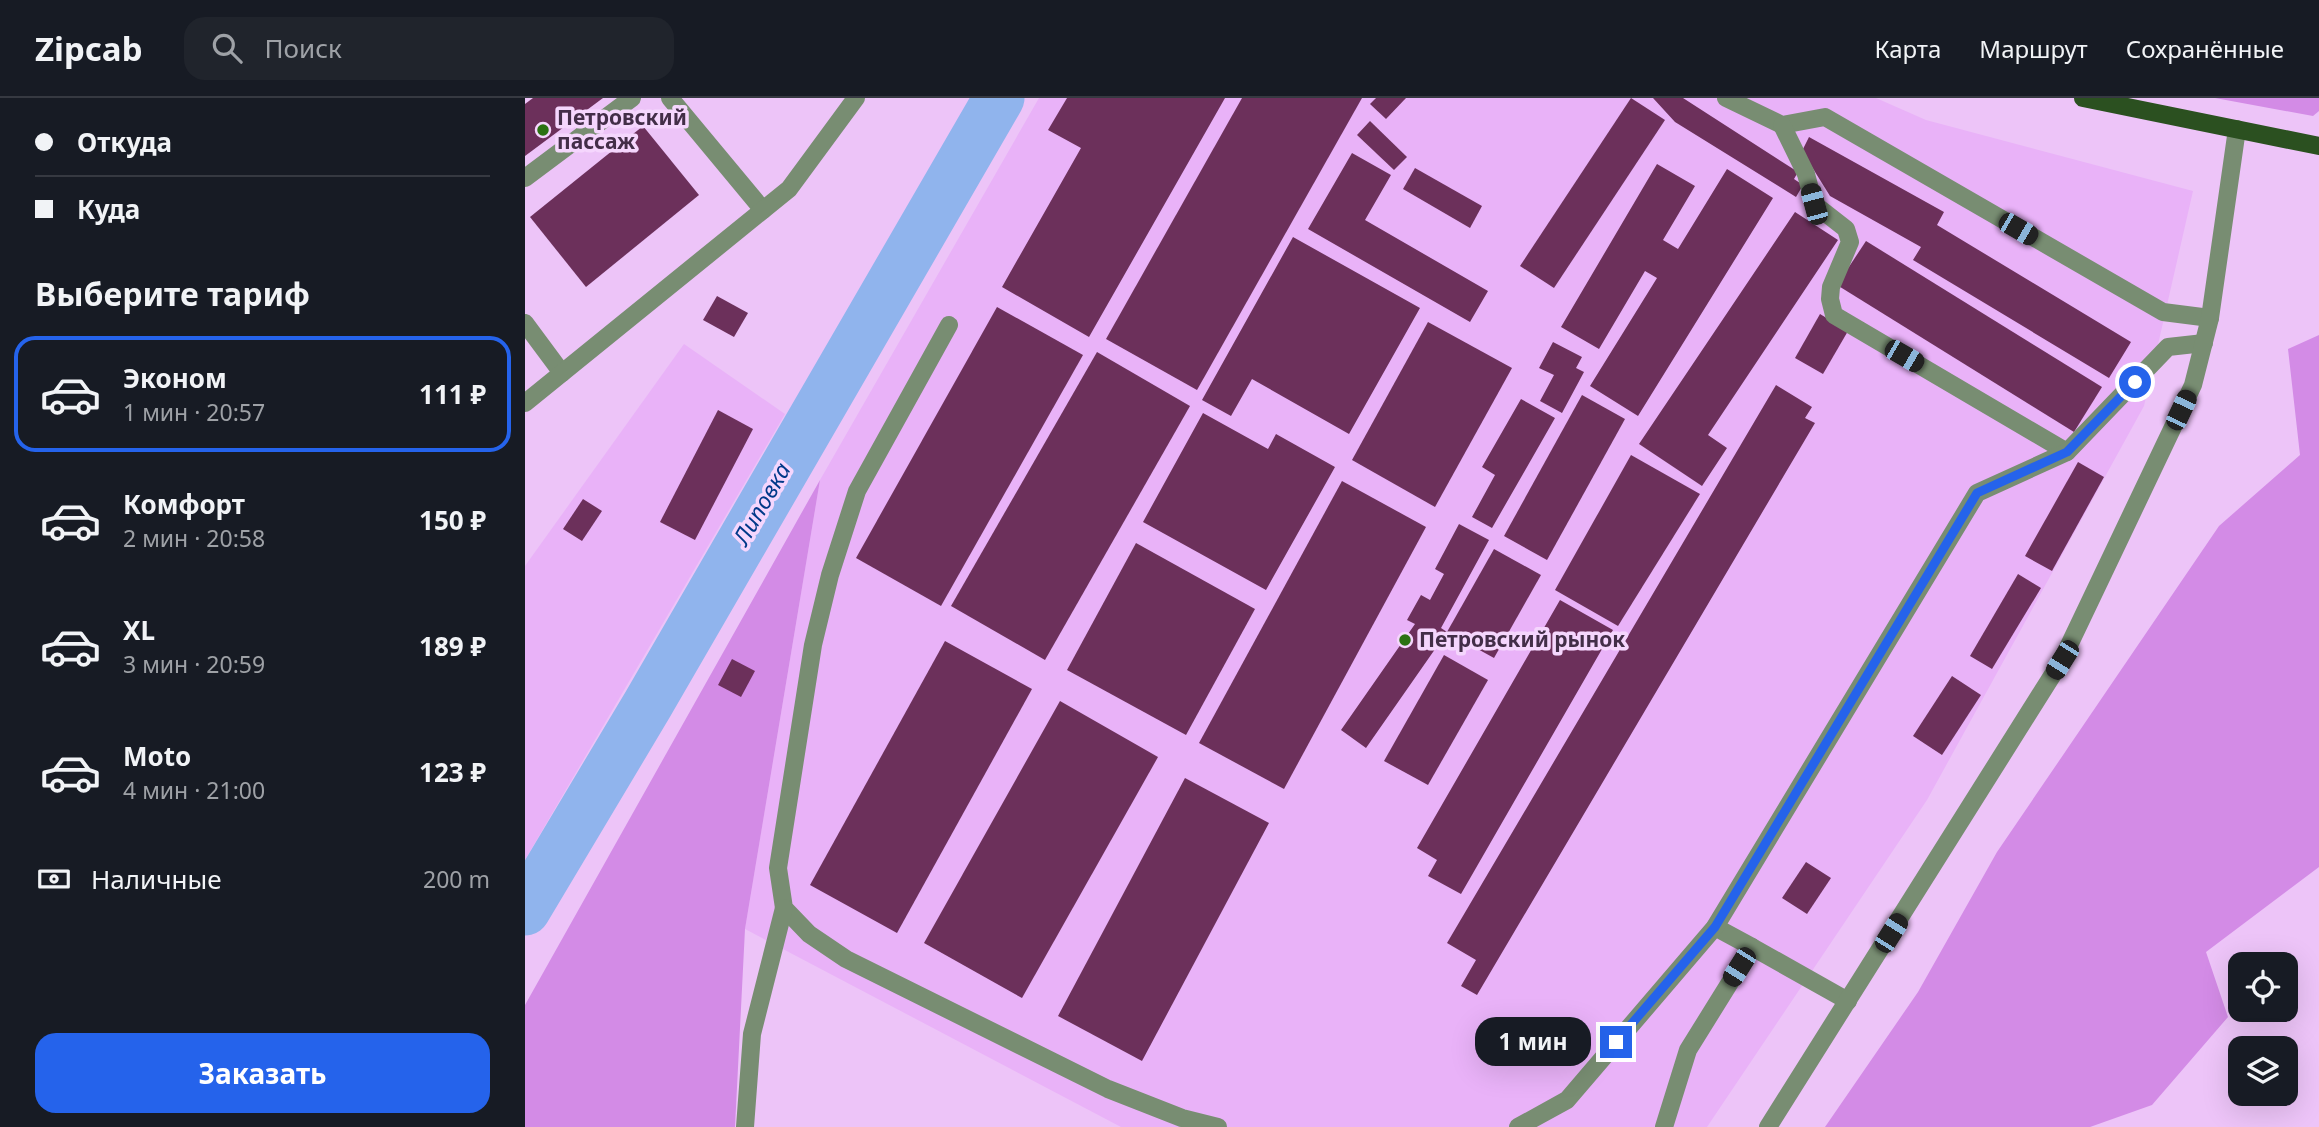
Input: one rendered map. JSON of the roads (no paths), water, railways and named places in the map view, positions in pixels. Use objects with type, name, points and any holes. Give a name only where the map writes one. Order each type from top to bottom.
[{"type":"main road","points":[[2083,98],[2319,146]]},
{"type":"lane","points":[[525,178],[632,98]]},
{"type":"lane","points":[[670,98],[763,210]]},
{"type":"lane","points":[[525,403],[789,189],[856,98]]},
{"type":"lane","points":[[1726,98],[1782,125],[1825,117],[2163,312],[2210,318]]},
{"type":"lane","points":[[1782,125],[1806,174],[1814,204],[1846,229],[1850,242],[1831,287],[1830,299],[1834,314],[2067,452]]},
{"type":"lane","points":[[1768,1127],[2062,660],[2193,385],[2210,318],[2237,130]]},
{"type":"lane","points":[[525,323],[562,373]]},
{"type":"lane","points":[[745,1127],[752,1034],[785,908],[778,868],[813,645],[830,575],[857,491],[949,325]]},
{"type":"lane","points":[[1518,1127],[1567,1100],[1715,927],[1977,493],[2067,452],[2168,347],[2204,343]]},
{"type":"lane","points":[[785,908],[809,934],[846,958],[1108,1089],[1182,1118],[1218,1127]]},
{"type":"lane","points":[[1715,927],[1848,1001]]},
{"type":"lane","points":[[1664,1127],[1688,1050],[1752,947]]},
{"type":"waterway","name":"Липовка","points":[[525,910],[648,704],[999,98]]},
{"type":"place","name":"Петровский пассаж","points":[[543,130]]},
{"type":"place","name":"Петровский рынок","points":[[1405,640]]}]
